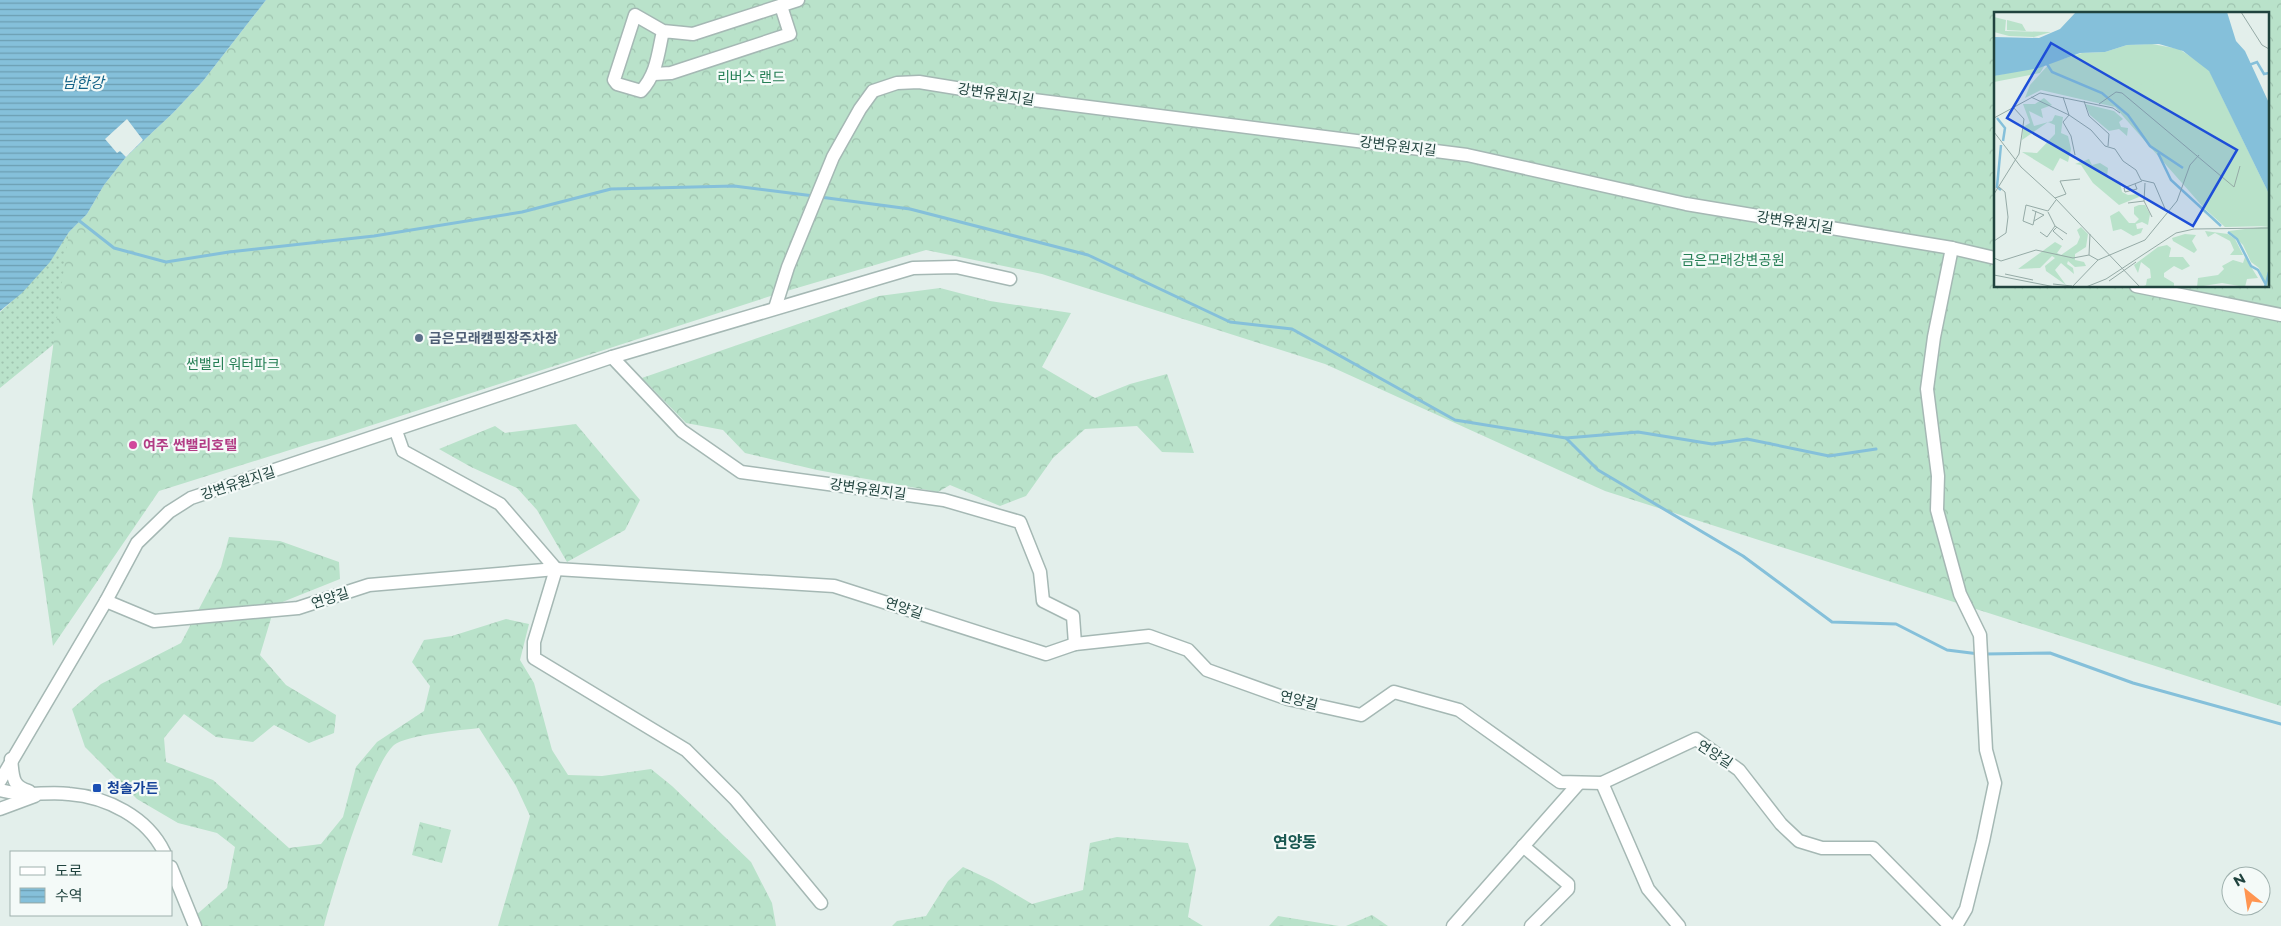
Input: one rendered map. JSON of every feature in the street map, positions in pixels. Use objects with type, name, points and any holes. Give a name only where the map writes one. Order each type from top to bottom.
[{"type":"street","points":[[663,30],[654,74],[641,91],[617,84],[614,80],[636,15],[663,30],[693,34],[798,0]]},
{"type":"street","points":[[654,74],[671,73],[790,34],[781,6]]},
{"type":"street","name":"강변유원지길","points":[[775,308],[833,157],[860,109],[874,91],[897,83],[919,82],[1018,98],[1467,155],[1686,204],[1952,248],[1994,258]]},
{"type":"street","points":[[1952,248],[1934,337],[1927,389],[1938,476],[1937,510],[1960,594],[1980,635],[1981,686],[1986,750],[1995,783],[1966,909],[1956,926]]},
{"type":"street","name":"강변유원지길","points":[[0,780],[106,601],[137,543],[169,512],[191,498],[396,432],[612,357],[699,333],[775,308],[913,268],[956,267],[1010,280]]},
{"type":"street","points":[[2146,288],[2281,315]]},
{"type":"street","name":"강변유원지길","points":[[612,357],[682,431],[741,472],[944,500],[1020,522],[1040,572],[1043,601],[1073,616],[1075,644]]},
{"type":"street","points":[[396,432],[404,451],[500,504],[556,569],[534,642],[534,658],[686,750],[735,799],[821,903]]},
{"type":"street","name":"연양길","points":[[106,601],[154,621],[298,608],[369,585],[556,569],[834,586],[1046,654],[1075,644],[1149,636],[1188,650],[1207,670],[1288,699],[1361,715],[1394,692],[1459,710],[1560,782],[1602,783],[1696,739],[1739,770],[1781,824],[1799,841],[1822,848],[1874,848],[1950,926]]},
{"type":"street","points":[[11,759],[14,782],[26,790],[44,793]]},
{"type":"street","points":[[1453,926],[1579,783]]},
{"type":"street","points":[[1602,783],[1648,889],[1679,926]]},
{"type":"street","points":[[0,790],[26,794],[71,794],[108,803],[127,812],[149,829],[163,851]]},
{"type":"street","points":[[0,809],[44,793]]},
{"type":"street","points":[[1523,846],[1568,884],[1568,888],[1531,926]]},
{"type":"street","points":[[172,870],[195,926]]},
{"type":"green space","name":"금은모래강변공원","points":[[266,0],[2281,0],[2281,706],[1605,491],[1325,364],[1042,274],[926,250],[780,293],[326,440],[159,491],[53,646],[32,498],[69,232],[87,214],[104,185],[126,157],[173,113],[203,81]]},
{"type":"green space","points":[[69,232],[65,335],[0,388],[0,312],[38,275]]},
{"type":"green space","points":[[940,288],[990,301],[1071,313],[1042,367],[1095,398],[1130,384],[1167,374],[1194,453],[1162,452],[1137,426],[1085,429],[1053,458],[1026,496],[1000,506],[950,485],[938,492],[817,470],[745,453],[723,430],[686,423],[642,378],[879,296]]},
{"type":"green space","points":[[576,424],[640,500],[625,530],[567,562],[537,510],[517,488],[471,467],[439,449],[495,426],[505,433]]},
{"type":"green space","points":[[229,537],[280,541],[339,562],[340,579],[275,605],[260,655],[286,685],[336,715],[334,733],[309,743],[274,725],[253,742],[216,737],[184,714],[164,738],[166,762],[213,780],[289,848],[321,844],[343,817],[356,767],[377,742],[424,711],[430,686],[412,662],[424,640],[452,636],[506,619],[529,624],[520,660],[534,683],[552,750],[568,775],[602,776],[651,769],[672,786],[751,862],[772,903],[776,926],[498,926],[530,816],[516,786],[479,728],[410,738],[394,745],[385,757],[364,802],[344,859],[324,926],[199,926],[195,916],[227,888],[235,847],[217,833],[178,823],[137,799],[85,747],[72,709],[101,684],[181,643],[221,567]]},
{"type":"green space","points":[[420,822],[451,830],[442,863],[412,855]]},
{"type":"green space","points":[[1117,837],[1188,843],[1196,869],[1188,917],[1203,926],[892,926],[897,921],[926,916],[948,881],[963,867],[993,881],[1032,904],[1083,890],[1090,843]]},
{"type":"green space","points":[[1372,915],[1388,926],[1346,926]]},
{"type":"green space","points":[[1278,916],[1339,926],[1269,926]]},
{"type":"water","name":"남한강","points":[[0,0],[266,0],[203,81],[173,113],[126,157],[104,185],[87,214],[69,232],[50,262],[22,293],[0,311]]},
{"type":"pier","points":[[127,119],[143,140],[126,157],[120,151],[117,153],[105,139]]},
{"type":"waterway","points":[[77,219],[114,248],[166,262],[229,252],[374,236],[522,212],[611,189],[734,186],[814,196]]},
{"type":"waterway","points":[[820,197],[910,209],[1088,255],[1230,322],[1292,329],[1455,420],[1566,438],[1638,432],[1712,444],[1747,439],[1829,456],[1876,449]]},
{"type":"waterway","points":[[1566,438],[1598,470],[1743,556],[1832,622],[1896,624],[1947,650],[1979,654]]},
{"type":"waterway","points":[[1985,654],[2050,653],[2133,683],[2281,724]]},
{"type":"place","name":"금은모래캠핑장주차장","points":[[419,338]]},
{"type":"place","name":"여주 썬밸리호텔","points":[[133,445]]},
{"type":"place","name":"청솔가든","points":[[97,788]]},
{"type":"district","name":"연양동","points":[[1295,842]]},
{"type":"park label","name":"리버스 랜드","points":[[751,77]]},
{"type":"park label","name":"썬밸리 워터파크","points":[[233,364]]}]
